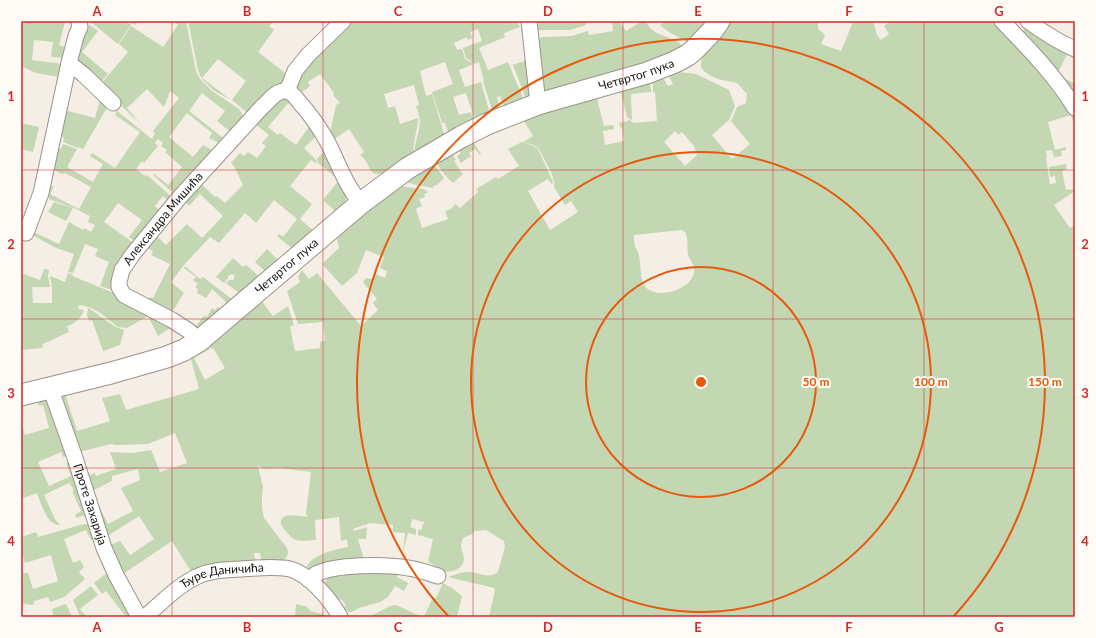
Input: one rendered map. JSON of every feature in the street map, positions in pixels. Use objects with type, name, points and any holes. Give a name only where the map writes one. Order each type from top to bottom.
[{"type":"street","points":[[26,233],[41,193],[69,63],[80,27],[80,21]]},
{"type":"street","points":[[343,21],[308,55],[295,71],[287,91],[295,96],[314,119],[353,194],[361,203]]},
{"type":"street","points":[[529,21],[538,104]]},
{"type":"street","name":"Четвртог пука","points":[[21,395],[111,373],[167,357],[184,350],[198,341],[361,203],[408,168],[461,137],[487,124],[538,104],[647,73],[675,62],[694,50],[712,31],[719,21]]},
{"type":"street","points":[[1002,21],[1024,42],[1044,65],[1064,90],[1075,108]]},
{"type":"street","points":[[1028,21],[1046,34],[1075,49]]},
{"type":"street","points":[[69,63],[84,75],[113,103]]},
{"type":"street","name":"Александра Мишића","points":[[198,341],[189,331],[172,320],[124,295],[119,287],[122,270],[133,254],[179,198],[262,107],[280,91],[287,91]]},
{"type":"street","name":"Проте Захарија","points":[[50,387],[104,548],[116,575],[139,617]]},
{"type":"street","points":[[309,580],[316,574],[330,570],[347,567],[368,566],[409,568],[438,576]]},
{"type":"street","name":"Ђуре Даничића","points":[[145,617],[181,585],[204,573],[229,570],[280,568],[291,569],[299,572],[309,580],[330,600],[340,617]]},
{"type":"green space","points":[[21,21],[73,21],[73,24],[65,22],[59,45],[68,48],[65,58],[51,57],[53,42],[34,40],[32,60],[63,64],[59,77],[36,73],[21,66]]},
{"type":"green space","points":[[93,21],[124,21],[129,24],[131,21],[138,21],[135,25],[132,23],[118,44],[92,23]]},
{"type":"green space","points":[[173,21],[186,21],[196,71],[200,79],[212,91],[239,109],[242,114],[243,123],[233,134],[217,121],[225,111],[202,93],[189,111],[227,141],[223,145],[209,138],[212,133],[187,113],[169,137],[193,157],[203,145],[214,151],[175,192],[171,191],[153,175],[154,174],[168,185],[182,167],[165,152],[167,150],[161,146],[163,143],[158,139],[155,143],[158,146],[144,163],[142,161],[136,169],[145,176],[147,175],[173,198],[170,202],[163,196],[155,206],[162,212],[136,242],[129,237],[142,220],[118,203],[104,222],[135,244],[115,277],[112,290],[100,286],[109,262],[95,256],[98,249],[85,244],[73,273],[68,272],[74,254],[56,248],[34,236],[32,231],[59,244],[69,222],[83,230],[84,228],[91,232],[95,225],[88,222],[90,216],[74,208],[49,199],[49,196],[46,195],[48,187],[54,186],[50,194],[79,209],[91,187],[52,168],[57,148],[61,149],[63,144],[77,149],[67,167],[93,182],[103,164],[90,156],[92,153],[115,168],[140,132],[115,115],[117,111],[152,139],[155,134],[153,131],[179,98],[170,91],[164,107],[147,89],[127,108],[139,122],[100,85],[128,52],[119,44],[131,26],[163,47],[178,25]]},
{"type":"green space","points":[[188,21],[274,21],[269,26],[274,30],[258,52],[284,72],[285,77],[283,81],[250,115],[232,100],[246,81],[218,59],[202,78],[231,100],[213,90],[202,79],[198,70]]},
{"type":"green space","points":[[349,21],[517,21],[520,27],[504,33],[505,37],[479,48],[488,70],[508,62],[524,100],[504,108],[500,96],[497,97],[500,110],[493,113],[479,62],[475,64],[466,58],[463,48],[482,41],[478,29],[470,32],[472,38],[468,40],[467,37],[454,43],[457,50],[462,49],[465,59],[474,64],[459,70],[465,87],[481,82],[490,114],[475,121],[466,93],[453,97],[459,115],[471,112],[474,122],[449,135],[445,123],[442,123],[432,92],[453,84],[445,62],[420,71],[426,96],[432,94],[445,137],[415,153],[420,122],[416,106],[419,105],[414,85],[384,94],[388,108],[395,106],[400,124],[418,118],[414,153],[382,173],[373,173],[360,155],[364,152],[349,129],[333,140],[329,137],[336,105],[340,103],[333,95],[334,93],[320,74],[308,82],[310,86],[301,93],[296,92],[295,78]]},
{"type":"green space","points":[[533,21],[586,21],[586,25],[570,30],[537,30]]},
{"type":"green space","points":[[612,21],[619,21],[626,31],[642,21],[646,21],[649,27],[657,33],[677,42],[683,47],[674,55],[544,93],[537,40],[542,37],[572,36],[588,31],[589,35],[613,31]]},
{"type":"green space","points":[[666,21],[711,21],[690,44],[660,25]]},
{"type":"green space","points":[[728,21],[818,21],[818,29],[825,35],[821,44],[841,51],[853,22],[850,21],[873,21],[877,35],[881,40],[889,34],[884,26],[891,21],[994,21],[1075,113],[1075,128],[1071,115],[1048,122],[1055,150],[1066,147],[1066,150],[1061,151],[1062,156],[1054,157],[1052,150],[1046,151],[1046,159],[1050,184],[1056,183],[1055,176],[1050,177],[1049,167],[1066,164],[1067,169],[1062,171],[1066,190],[1075,189],[1075,191],[1054,205],[1070,228],[1075,225],[1075,617],[493,617],[495,612],[492,617],[489,617],[495,590],[494,588],[448,577],[465,572],[490,575],[498,572],[505,547],[504,541],[486,530],[475,531],[463,538],[461,547],[464,560],[463,564],[456,570],[438,572],[434,571],[436,566],[428,562],[433,539],[418,535],[418,529],[421,530],[424,522],[412,519],[410,527],[416,529],[416,535],[408,533],[403,552],[405,533],[393,532],[393,525],[370,523],[353,529],[354,531],[367,527],[366,539],[358,539],[363,556],[363,562],[310,569],[307,567],[313,559],[331,551],[348,547],[347,539],[341,541],[339,517],[315,520],[316,540],[295,540],[281,525],[281,521],[286,516],[290,515],[308,517],[306,514],[311,472],[280,468],[264,469],[258,466],[263,487],[262,508],[264,518],[287,548],[288,555],[284,560],[262,563],[260,553],[254,553],[256,563],[192,573],[172,541],[120,576],[108,546],[120,541],[130,555],[154,539],[139,516],[106,537],[95,504],[98,504],[108,524],[133,511],[121,488],[140,480],[138,469],[112,476],[112,481],[92,491],[86,477],[95,473],[96,476],[116,469],[110,452],[132,453],[151,450],[160,472],[187,463],[175,433],[148,444],[111,444],[79,452],[57,392],[64,390],[77,431],[110,421],[102,398],[120,394],[126,410],[199,389],[190,355],[206,343],[210,349],[194,358],[205,380],[225,368],[207,341],[260,299],[273,316],[288,306],[294,325],[290,327],[295,351],[320,348],[320,342],[325,341],[323,322],[298,324],[287,291],[300,282],[298,277],[302,270],[309,279],[317,273],[361,326],[378,310],[373,303],[377,299],[363,282],[366,278],[372,279],[375,274],[385,278],[387,271],[380,268],[384,257],[366,250],[357,273],[342,286],[322,264],[339,248],[337,239],[364,215],[365,211],[398,186],[423,189],[429,192],[424,194],[425,197],[419,199],[422,206],[416,209],[422,228],[448,219],[445,211],[451,209],[455,204],[460,208],[477,193],[478,191],[476,189],[496,177],[498,179],[519,166],[508,149],[522,142],[538,149],[553,182],[552,185],[548,179],[528,191],[550,230],[578,212],[571,201],[565,205],[554,187],[552,174],[539,149],[534,145],[523,142],[533,136],[524,121],[514,125],[512,123],[596,95],[604,126],[613,125],[614,129],[603,131],[605,145],[624,141],[622,128],[619,123],[628,121],[628,119],[634,123],[657,121],[655,92],[653,93],[653,80],[662,76],[668,86],[673,84],[668,74],[677,72],[696,74],[729,90],[735,106],[729,120],[712,135],[732,159],[750,144],[731,121],[737,107],[746,103],[747,94],[737,83],[713,77],[701,67],[703,56]],"holes":[[[675,131],[678,135],[682,132],[694,146],[697,155],[685,166],[664,142]],[[682,230],[686,233],[688,255],[694,267],[692,279],[679,289],[671,292],[662,293],[647,289],[642,280],[639,255],[635,247],[634,235]]]},
{"type":"green space","points":[[90,25],[98,31],[82,52],[108,74],[99,84],[75,61],[84,32]]},
{"type":"green space","points":[[1027,25],[1075,54],[1075,59],[1067,55],[1057,74],[1075,84],[1075,99],[1022,33]]},
{"type":"green space","points":[[521,27],[527,27],[533,97],[526,99],[513,65],[524,61],[526,54]]},
{"type":"green space","points":[[650,81],[651,92],[631,94],[632,120],[627,117],[620,89]]},
{"type":"green space","points":[[101,96],[108,106],[83,149],[63,142],[64,138],[59,135],[64,110],[95,118]]},
{"type":"green space","points":[[287,98],[298,111],[288,103],[268,127],[278,135],[280,133],[296,145],[311,124],[318,134],[304,148],[316,160],[317,164],[311,160],[290,186],[312,204],[300,219],[315,232],[294,250],[277,236],[279,234],[283,237],[297,219],[274,200],[256,223],[245,213],[219,243],[210,237],[184,265],[171,282],[184,293],[172,312],[196,326],[204,316],[207,317],[212,308],[215,310],[218,307],[221,309],[197,329],[147,302],[149,297],[153,298],[170,264],[151,255],[153,251],[144,246],[154,233],[166,245],[187,224],[202,238],[223,216],[200,194],[189,206],[183,200],[199,182],[215,197],[217,196],[225,203],[243,185],[231,163],[240,153],[244,156],[248,152],[257,158],[266,146],[262,143],[269,135],[254,123],[274,100]]},
{"type":"green space","points":[[21,123],[39,127],[33,152],[21,149]]},
{"type":"green space","points":[[472,140],[481,154],[480,155],[475,149],[469,153],[471,156],[461,163],[457,156],[461,153],[457,148]]},
{"type":"green space","points":[[325,150],[347,197],[336,212],[323,200],[339,180],[318,163],[317,159]]},
{"type":"green space","points":[[451,152],[456,160],[454,161],[463,174],[453,183],[444,174],[435,161]]},
{"type":"green space","points":[[433,163],[444,178],[437,185],[432,188],[411,184],[405,181]]},
{"type":"green space","points":[[54,202],[73,208],[66,221],[48,212]]},
{"type":"green space","points":[[267,249],[279,261],[266,272],[255,262]]},
{"type":"green space","points":[[233,258],[243,267],[246,265],[260,277],[239,293],[226,283],[229,280],[233,280],[235,276],[232,274],[228,276],[224,283],[216,277]]},
{"type":"green space","points":[[185,266],[200,279],[203,277],[233,300],[228,304],[212,289],[206,298],[197,293],[198,289],[195,287],[198,284],[193,280],[196,277],[184,268]]},
{"type":"green space","points":[[44,269],[49,270],[48,276],[50,287],[32,287],[33,303],[52,303],[50,276],[65,282],[68,273],[114,293],[148,316],[127,328],[118,327],[99,312],[89,307],[79,305],[78,309],[84,310],[77,320],[67,326],[69,332],[43,344],[42,348],[21,350],[21,273],[40,280]]},
{"type":"green space","points":[[88,308],[110,324],[124,330],[120,345],[103,351],[92,320],[89,321],[87,315]]},
{"type":"green space","points":[[151,314],[172,327],[158,336],[150,320]]},
{"type":"green space","points":[[47,396],[70,455],[63,457],[61,452],[38,462],[49,486],[71,476],[66,463],[72,461],[89,514],[76,518],[75,515],[81,511],[73,493],[73,488],[69,483],[44,495],[55,519],[60,525],[51,522],[48,518],[37,493],[21,499],[21,422],[25,435],[49,428],[43,405],[39,406],[37,397]]},
{"type":"green space","points":[[84,524],[89,524],[97,539],[91,540],[86,530],[64,539],[73,563],[80,560],[84,567],[79,572],[85,579],[64,597],[50,602],[48,597],[34,601],[34,604],[31,605],[21,603],[22,573],[28,573],[33,589],[58,581],[51,555],[25,563],[21,553],[21,537],[36,532],[38,537]]},
{"type":"green space","points":[[401,570],[397,577],[408,583],[404,591],[395,586],[388,597],[380,602],[359,608],[352,612],[349,612],[343,608],[346,605],[341,599],[338,601],[329,592],[325,583],[328,575]]},
{"type":"green space","points":[[109,574],[131,617],[126,617],[106,591],[102,594],[94,583],[104,575]]},
{"type":"green space","points":[[443,583],[462,596],[457,617],[424,617],[433,597],[436,598]]},
{"type":"green space","points":[[91,586],[98,595],[80,609],[87,617],[79,617],[80,616],[73,600]]},
{"type":"green space","points":[[66,604],[72,617],[54,617],[52,609]]},
{"type":"green space","points":[[296,604],[306,606],[310,611],[327,615],[329,617],[295,617]]},
{"type":"green space","points":[[396,605],[422,617],[369,617],[390,606]]}]
